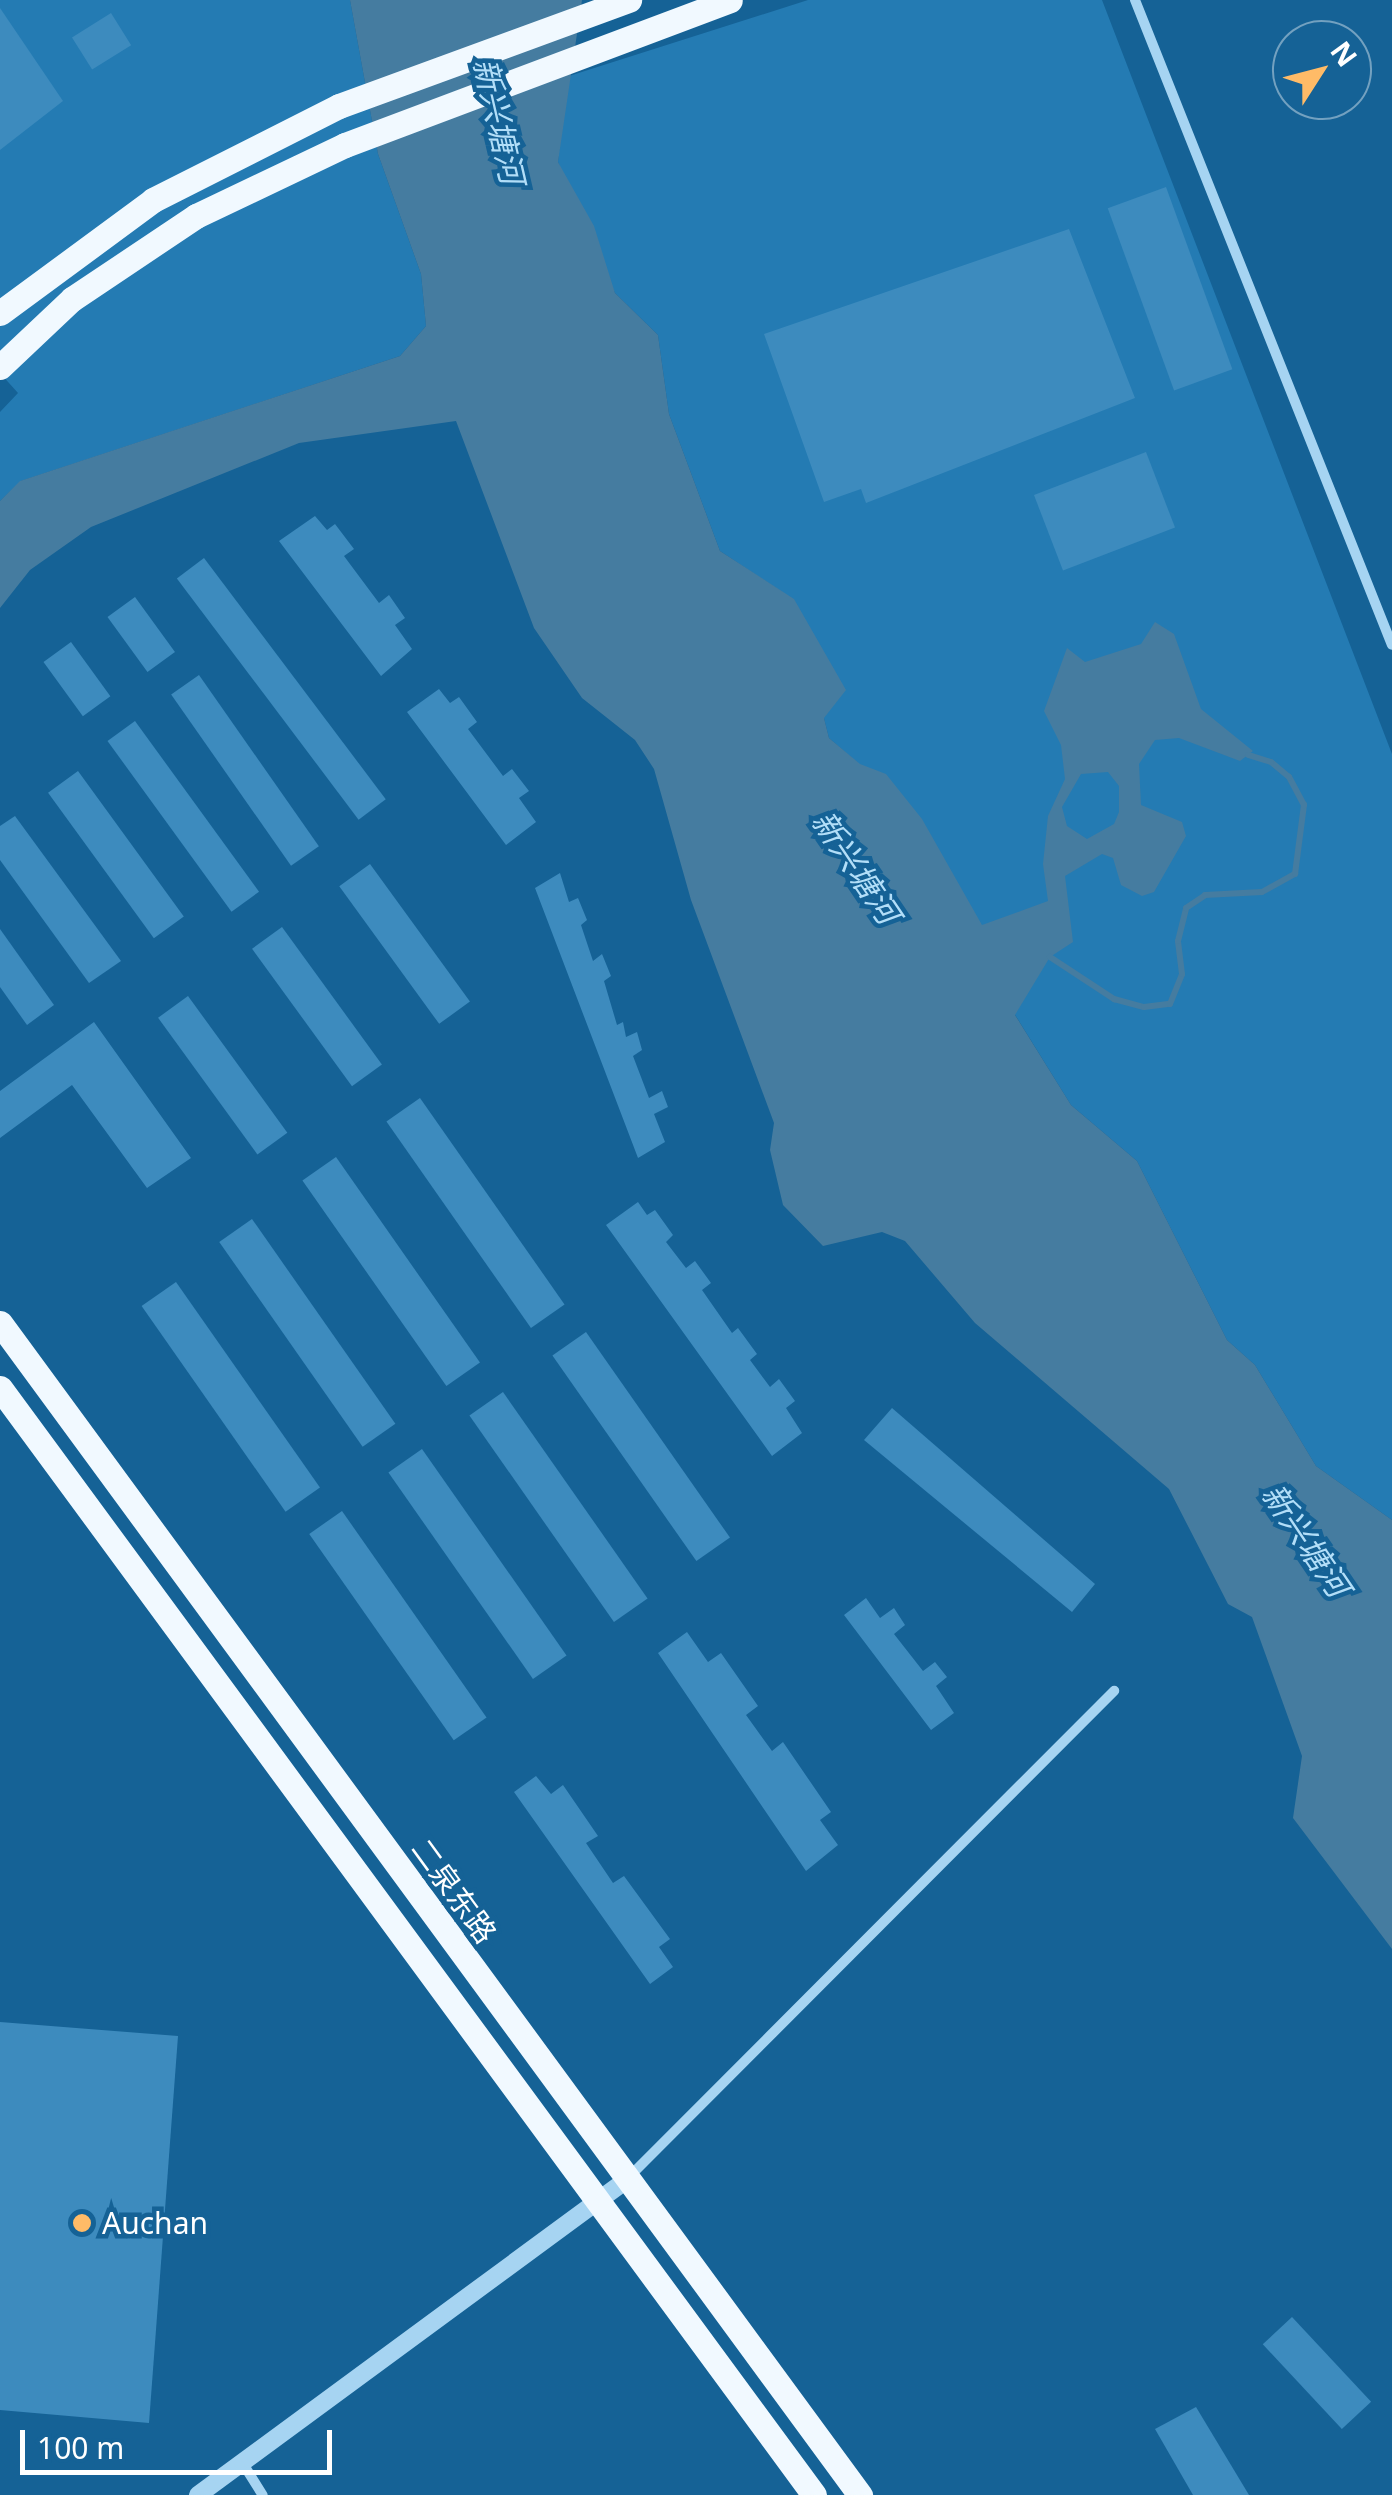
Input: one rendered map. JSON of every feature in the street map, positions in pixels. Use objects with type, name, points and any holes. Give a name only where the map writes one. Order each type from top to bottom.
[{"type":"main road","points":[[0,367],[72,299],[196,216],[345,145],[616,39],[730,0]]},
{"type":"main road","points":[[0,313],[154,200],[339,106],[621,3]]},
{"type":"main road","name":"二泉东路","points":[[0,1322],[625,2182],[860,2495]]},
{"type":"main road","points":[[0,1388],[594,2203],[814,2495]]},
{"type":"street","points":[[1135,0],[1392,645]]},
{"type":"street","points":[[198,2495],[625,2182],[1114,1691]]},
{"type":"street","points":[[242,2462],[263,2495]]},
{"type":"shaded area","points":[[0,0],[350,0],[378,154],[421,274],[426,326],[400,356],[21,481],[0,501],[0,412],[18,393],[0,373]]},
{"type":"shaded area","points":[[808,0],[1102,0],[1392,754],[1392,1520],[1316,1466],[1255,1365],[1227,1340],[1137,1161],[1071,1105],[860,765],[829,738],[794,600],[720,551],[669,414],[658,335],[615,293],[558,162],[566,77]]},
{"type":"water","name":"新兴塘河","points":[[350,0],[582,0],[558,162],[594,226],[615,293],[658,335],[669,414],[720,551],[794,599],[846,690],[824,718],[829,738],[860,764],[886,774],[922,819],[982,925],[1048,901],[1043,864],[1048,816],[1065,779],[1061,745],[1044,711],[1067,648],[1085,662],[1141,644],[1155,622],[1174,634],[1201,709],[1253,751],[1240,761],[1179,738],[1155,740],[1139,764],[1141,805],[1182,822],[1186,836],[1154,892],[1142,896],[1121,885],[1113,858],[1102,854],[1065,876],[1073,942],[1050,957],[1015,1015],[1071,1105],[1137,1161],[1227,1340],[1255,1365],[1316,1466],[1392,1520],[1392,1949],[1293,1818],[1302,1756],[1252,1617],[1228,1604],[1169,1489],[975,1323],[905,1241],[882,1232],[823,1246],[783,1205],[770,1150],[774,1123],[691,900],[654,769],[635,740],[582,698],[534,628],[456,421],[299,443],[91,527],[30,570],[0,608],[0,501],[20,481],[400,356],[426,326],[421,274],[378,154]],"holes":[[[1108,772],[1119,786],[1119,812],[1114,824],[1087,839],[1067,826],[1062,807],[1081,774]]]},
{"type":"building","points":[[0,8],[63,101],[0,150]]},
{"type":"building","points":[[111,13],[131,45],[92,70],[72,37]]},
{"type":"building","points":[[1166,187],[1232,369],[1174,391],[1108,208]]},
{"type":"building","points":[[1069,229],[1135,398],[866,503],[861,489],[824,502],[764,334]]},
{"type":"building","points":[[1146,452],[1175,528],[1063,571],[1034,495]]},
{"type":"building","points":[[315,516],[327,530],[335,524],[354,549],[344,556],[379,603],[389,595],[405,618],[395,625],[412,649],[381,676],[279,541]]},
{"type":"building","points":[[204,558],[386,799],[359,820],[177,578]]},
{"type":"building","points":[[135,597],[175,652],[147,672],[107,617]]},
{"type":"building","points":[[71,642],[110,696],[83,716],[43,662]]},
{"type":"building","points":[[199,675],[319,846],[291,866],[171,695]]},
{"type":"building","points":[[439,689],[450,703],[459,697],[477,722],[468,729],[503,776],[512,769],[529,791],[519,798],[536,822],[506,845],[407,712]]},
{"type":"building","points":[[135,721],[259,892],[232,912],[107,741]]},
{"type":"building","points":[[78,771],[184,917],[154,938],[48,793]]},
{"type":"building","points":[[15,816],[121,961],[89,983],[0,860],[0,826]]},
{"type":"building","points":[[370,864],[470,1002],[439,1024],[339,886]]},
{"type":"building","points":[[560,873],[569,902],[578,898],[587,920],[581,925],[593,961],[602,954],[611,976],[604,981],[617,1025],[623,1022],[626,1037],[637,1032],[642,1050],[633,1056],[649,1098],[662,1091],[668,1107],[654,1114],[665,1142],[638,1158],[535,888]]},
{"type":"building","points":[[282,927],[382,1065],[352,1086],[252,949]]},
{"type":"building","points":[[0,929],[54,1005],[27,1025],[0,987]]},
{"type":"building","points":[[188,996],[287,1133],[257,1154],[158,1018]]},
{"type":"building","points":[[94,1022],[191,1158],[147,1188],[72,1085],[0,1138],[0,1091]]},
{"type":"building","points":[[420,1098],[565,1304],[531,1328],[386,1122]]},
{"type":"building","points":[[336,1157],[480,1363],[446,1386],[302,1181]]},
{"type":"building","points":[[638,1202],[647,1215],[655,1210],[673,1235],[666,1242],[686,1268],[695,1261],[711,1283],[702,1290],[732,1333],[738,1328],[757,1354],[750,1360],[770,1387],[779,1379],[795,1401],[786,1408],[802,1433],[772,1456],[606,1225]]},
{"type":"building","points":[[252,1219],[395,1424],[363,1447],[219,1242]]},
{"type":"building","points":[[176,1282],[320,1488],[286,1512],[142,1306]]},
{"type":"building","points":[[586,1332],[730,1538],[696,1561],[552,1356]]},
{"type":"building","points":[[503,1392],[648,1598],[614,1622],[469,1416]]},
{"type":"building","points":[[892,1408],[1095,1584],[1072,1612],[864,1440]]},
{"type":"building","points":[[422,1449],[567,1655],[533,1679],[388,1473]]},
{"type":"building","points":[[342,1511],[487,1717],[454,1740],[309,1534]]},
{"type":"building","points":[[866,1598],[880,1618],[894,1608],[905,1625],[894,1634],[923,1671],[935,1662],[947,1677],[936,1686],[954,1713],[931,1730],[844,1615]]},
{"type":"building","points":[[687,1632],[708,1662],[721,1653],[758,1706],[746,1715],[772,1751],[783,1742],[831,1812],[820,1820],[838,1845],[806,1871],[658,1653]]},
{"type":"building","points":[[536,1776],[551,1794],[563,1785],[598,1836],[586,1843],[613,1883],[624,1876],[670,1939],[659,1947],[673,1967],[650,1984],[514,1792]]},
{"type":"building","name":"Auchan","points":[[0,2022],[178,2036],[149,2423],[0,2410]]},
{"type":"building","points":[[1292,2317],[1371,2402],[1342,2429],[1263,2344]]},
{"type":"building","points":[[1196,2407],[1249,2495],[1193,2495],[1155,2429]]},
{"type":"waterway","points":[[1050,957],[1114,999],[1144,1007],[1170,1004],[1182,974],[1178,941],[1186,908],[1205,895],[1262,892],[1295,874],[1304,805],[1289,777],[1271,762],[1248,755]]},
{"type":"place","name":"Auchan","points":[[82,2223]]}]
